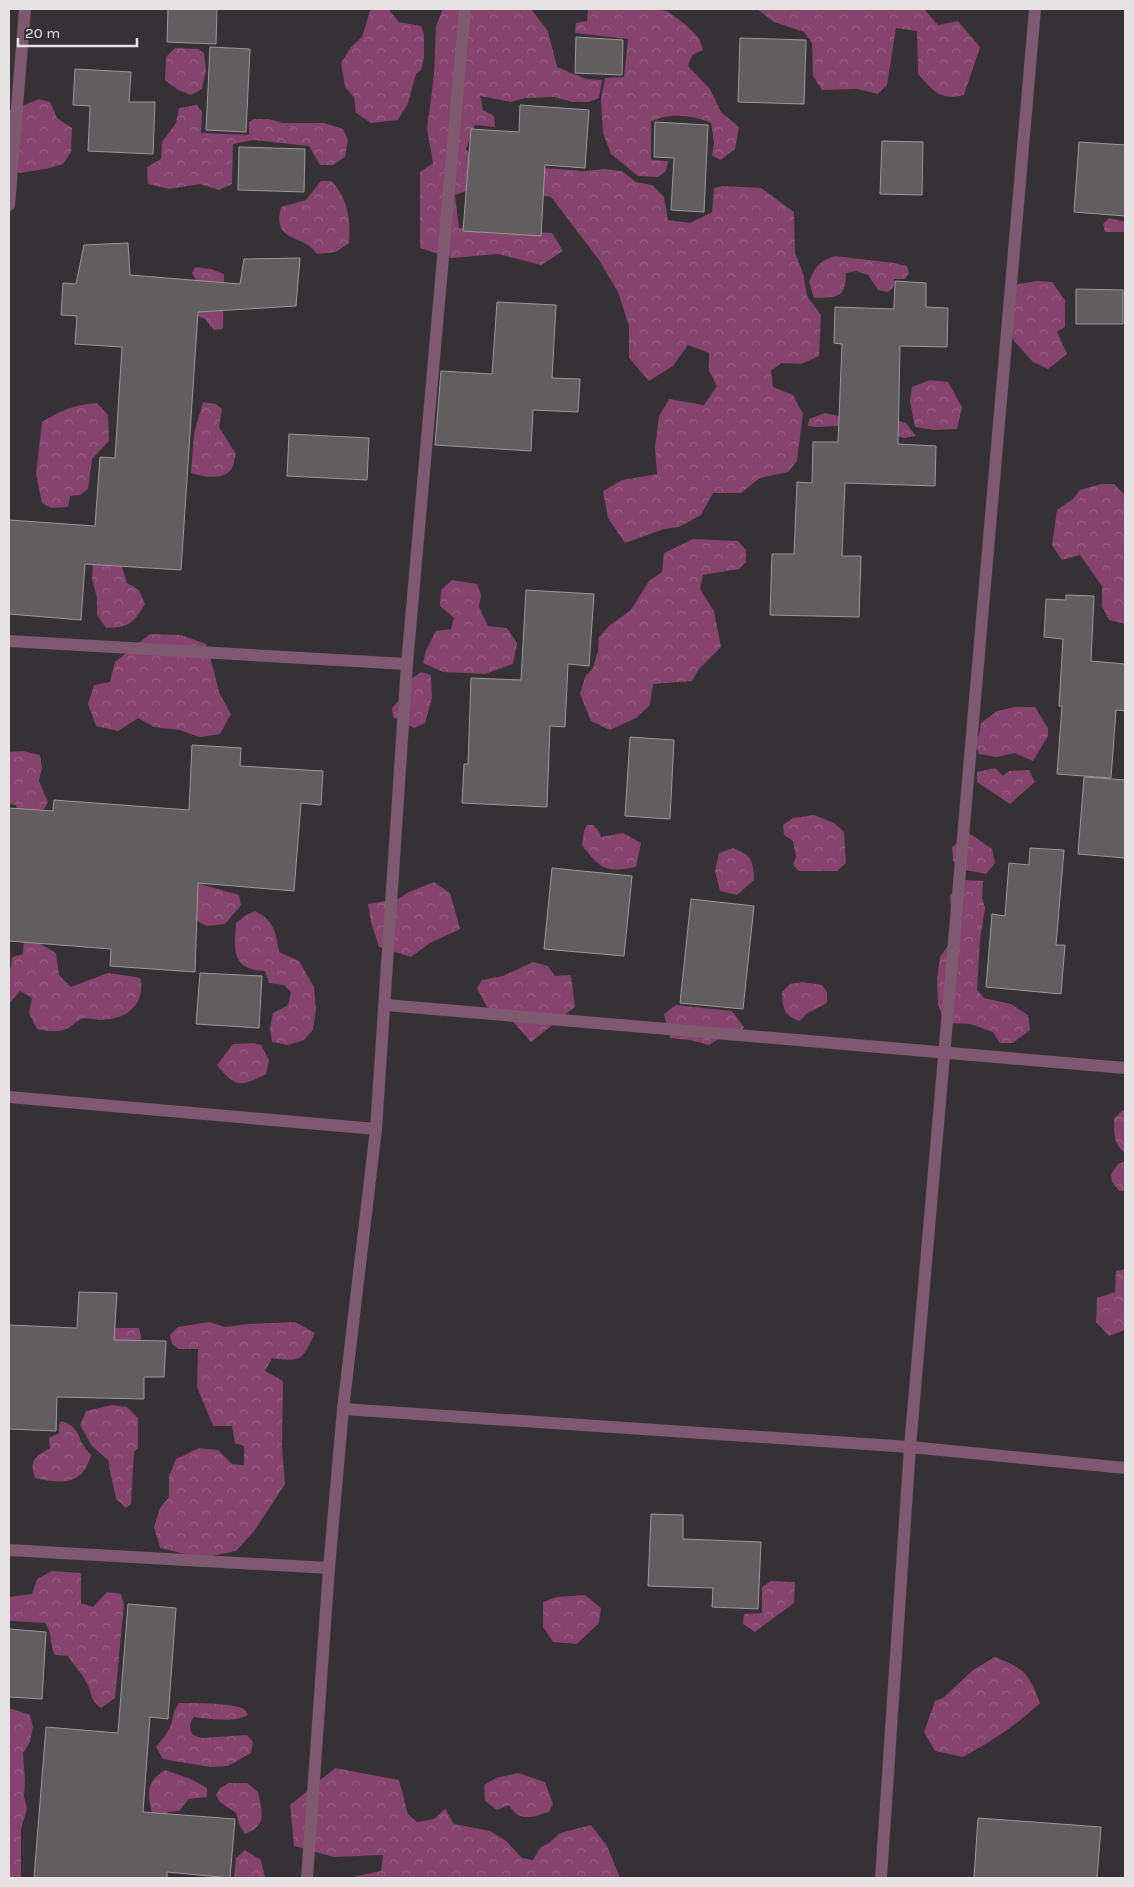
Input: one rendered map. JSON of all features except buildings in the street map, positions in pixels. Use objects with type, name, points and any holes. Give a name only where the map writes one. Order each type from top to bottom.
[{"type":"street","points":[[9,205],[25,9]]},
{"type":"street","points":[[307,1878],[328,1568],[343,1409],[376,1129],[386,1006],[407,664],[465,9]]},
{"type":"street","points":[[881,1878],[910,1447],[1035,9]]},
{"type":"street","points":[[9,641],[407,664]]},
{"type":"street","points":[[386,1006],[1125,1068]]},
{"type":"street","points":[[9,1096],[376,1129]]},
{"type":"street","points":[[343,1409],[910,1447],[1125,1468]]},
{"type":"street","points":[[9,1550],[328,1568]]},
{"type":"green space","points":[[372,9],[388,9],[399,22],[421,26],[424,34],[424,57],[421,70],[416,74],[408,103],[398,120],[371,123],[356,113],[354,97],[345,87],[341,63],[351,47],[362,37]]},
{"type":"green space","points":[[443,9],[531,9],[548,31],[557,67],[586,79],[602,80],[599,98],[589,102],[572,102],[554,97],[525,98],[511,102],[480,96],[483,110],[494,116],[495,127],[475,125],[466,149],[491,182],[455,195],[459,228],[552,233],[563,251],[541,265],[498,254],[452,258],[420,248],[420,172],[433,163],[427,129],[434,75],[436,26]]},
{"type":"green space","points":[[588,9],[653,9],[667,11],[686,25],[699,38],[703,50],[692,55],[688,66],[710,89],[721,112],[739,127],[735,149],[721,160],[712,156],[714,143],[711,123],[697,118],[673,116],[651,122],[651,160],[668,161],[666,171],[658,177],[638,176],[611,154],[603,133],[601,99],[605,78],[624,77],[628,39],[575,33],[576,23],[587,21]]},
{"type":"green space","points":[[757,9],[924,9],[938,25],[958,21],[980,47],[964,95],[949,97],[933,90],[918,74],[917,31],[896,28],[887,85],[878,94],[857,89],[822,90],[813,76],[812,43],[804,32],[774,22]]},
{"type":"green space","points":[[175,48],[198,49],[204,53],[206,70],[202,89],[191,95],[178,90],[165,80],[166,57]]},
{"type":"green space","points":[[39,99],[50,102],[57,118],[72,128],[71,152],[63,164],[20,173],[9,168],[9,111]]},
{"type":"green space","points":[[197,105],[202,112],[201,133],[249,135],[249,122],[254,119],[269,119],[283,123],[324,123],[343,129],[348,140],[345,157],[333,165],[320,165],[309,146],[253,140],[233,144],[232,184],[219,190],[200,184],[169,189],[148,184],[147,167],[161,159],[162,142],[176,123],[179,108]]},
{"type":"green space","points":[[516,166],[584,171],[605,169],[622,171],[636,182],[652,185],[664,197],[668,220],[690,223],[712,212],[714,188],[723,186],[761,188],[794,212],[795,253],[803,273],[807,296],[821,315],[819,356],[801,364],[781,363],[771,371],[773,387],[793,395],[803,414],[797,461],[788,472],[760,478],[741,493],[713,493],[701,515],[679,527],[664,529],[625,543],[608,518],[603,491],[622,480],[657,474],[655,448],[659,416],[669,399],[704,405],[717,386],[709,371],[709,353],[688,345],[673,366],[649,381],[629,358],[629,326],[618,292],[599,260],[551,197],[528,192]]},
{"type":"green space","points":[[321,181],[331,181],[337,187],[345,202],[349,218],[349,243],[336,252],[317,254],[311,247],[285,233],[279,219],[281,207],[306,200]]},
{"type":"green space","points":[[1109,218],[1125,222],[1125,232],[1105,232],[1103,224]]},
{"type":"green space","points":[[835,256],[894,263],[907,266],[909,273],[905,279],[894,279],[893,288],[888,292],[878,290],[868,275],[856,271],[846,273],[844,288],[839,295],[814,298],[809,282],[814,272],[818,265]]},
{"type":"green space","points":[[195,267],[211,269],[224,274],[223,329],[214,330],[205,319],[196,315],[197,282],[192,273]]},
{"type":"green space","points":[[1037,281],[1052,282],[1065,300],[1065,327],[1057,332],[1067,354],[1048,369],[1033,362],[1014,341],[1007,320],[1011,290],[1019,284]]},
{"type":"green space","points":[[930,380],[948,382],[962,407],[957,429],[934,430],[915,427],[910,401],[912,387]]},
{"type":"green space","points":[[203,402],[216,404],[222,409],[219,427],[236,454],[233,467],[222,476],[211,477],[191,473],[194,434]]},
{"type":"green space","points":[[97,403],[108,415],[109,441],[92,459],[88,489],[80,495],[70,496],[68,507],[51,508],[42,503],[36,474],[42,422],[68,409]]},
{"type":"green space","points":[[825,413],[838,416],[881,416],[906,423],[916,436],[904,438],[859,425],[808,426],[809,419]]},
{"type":"green space","points":[[1101,484],[1114,484],[1125,495],[1125,624],[1109,620],[1102,606],[1102,586],[1080,555],[1062,560],[1052,545],[1057,510],[1073,499],[1080,490]]},
{"type":"green space","points":[[693,539],[738,541],[746,550],[746,562],[739,569],[703,575],[700,589],[714,611],[721,647],[698,670],[692,681],[653,684],[650,705],[636,718],[610,730],[591,721],[580,694],[585,677],[593,668],[598,651],[599,637],[610,625],[630,611],[649,581],[662,572],[664,553]]},
{"type":"green space","points":[[122,542],[122,567],[127,583],[139,590],[145,604],[130,623],[120,627],[106,628],[97,615],[97,598],[92,579],[93,553]]},
{"type":"green space","points":[[452,580],[477,584],[481,595],[479,607],[488,626],[507,628],[517,643],[513,664],[485,674],[443,672],[423,663],[426,650],[436,631],[451,629],[454,618],[440,606],[441,590]]},
{"type":"green space","points":[[150,634],[181,635],[206,644],[219,692],[231,714],[220,734],[200,737],[179,730],[154,727],[138,718],[118,731],[96,726],[88,704],[94,685],[110,682],[115,662]]},
{"type":"green space","points":[[421,672],[431,675],[432,698],[425,723],[414,728],[393,717],[392,708],[401,698],[411,679]]},
{"type":"green space","points":[[1015,707],[1035,707],[1048,728],[1048,736],[1033,761],[1015,753],[996,757],[979,754],[975,742],[979,735],[981,723],[997,711]]},
{"type":"green space","points":[[23,751],[40,755],[42,768],[39,781],[48,802],[42,812],[18,813],[16,805],[9,804],[9,752]]},
{"type":"green space","points":[[995,768],[1003,776],[1009,771],[1029,770],[1035,782],[1010,804],[977,782],[977,772]]},
{"type":"green space","points":[[814,815],[834,823],[844,832],[846,863],[837,871],[799,871],[793,865],[796,856],[793,841],[784,835],[783,825],[793,818]]},
{"type":"green space","points":[[587,825],[593,825],[599,831],[601,837],[623,833],[641,843],[636,867],[610,869],[599,864],[582,845]]},
{"type":"green space","points":[[969,833],[992,849],[995,863],[986,874],[961,869],[953,861],[952,847]]},
{"type":"green space","points":[[733,848],[748,856],[754,873],[754,880],[737,895],[720,891],[715,871],[719,853]]},
{"type":"green space","points":[[965,880],[983,881],[982,898],[985,908],[980,940],[977,990],[984,998],[1011,1004],[1028,1015],[1030,1030],[1013,1043],[1000,1043],[993,1032],[970,1024],[945,1023],[938,1005],[937,978],[940,957],[953,938],[950,895]]},
{"type":"green space","points":[[434,882],[450,893],[460,929],[430,943],[411,957],[379,947],[371,922],[368,904],[398,899],[409,892]]},
{"type":"green space","points":[[200,884],[239,895],[241,905],[225,924],[207,926],[187,916],[182,885]]},
{"type":"green space","points":[[255,911],[266,919],[273,928],[279,952],[299,961],[314,987],[316,1009],[313,1030],[304,1040],[288,1045],[272,1042],[270,1028],[273,1013],[288,1005],[291,992],[284,985],[269,983],[265,971],[246,967],[240,962],[235,949],[236,923]]},
{"type":"green space","points":[[26,913],[40,922],[40,944],[56,953],[59,975],[71,987],[108,973],[137,977],[141,979],[141,988],[137,1004],[126,1014],[119,1017],[101,1020],[81,1019],[60,1031],[37,1029],[29,1013],[32,998],[20,991],[9,1004],[9,968],[11,968],[12,957],[23,954]]},
{"type":"green space","points":[[533,962],[548,966],[555,976],[571,975],[575,1007],[531,1042],[509,1017],[487,1007],[477,988],[482,980],[503,976]]},
{"type":"green space","points":[[802,982],[822,985],[827,992],[827,1003],[806,1014],[800,1021],[790,1017],[785,1011],[782,992],[790,984]]},
{"type":"green space","points":[[676,1005],[732,1011],[744,1027],[738,1037],[720,1038],[709,1045],[690,1040],[670,1038],[664,1014]]},
{"type":"green space","points":[[253,1043],[261,1045],[269,1060],[266,1074],[244,1083],[234,1081],[223,1073],[217,1065],[233,1044]]},
{"type":"green space","points":[[1125,1110],[1125,1153],[1116,1142],[1114,1119]]},
{"type":"green space","points":[[1125,1161],[1125,1191],[1119,1191],[1112,1182],[1111,1174],[1118,1164]]},
{"type":"green space","points":[[1125,1269],[1125,1330],[1109,1336],[1096,1322],[1097,1298],[1115,1292],[1116,1271]]},
{"type":"green space","points":[[209,1322],[225,1327],[295,1322],[315,1333],[304,1354],[290,1360],[272,1358],[265,1371],[283,1381],[282,1447],[285,1484],[255,1530],[236,1551],[201,1558],[160,1548],[154,1527],[160,1508],[169,1497],[169,1476],[176,1459],[199,1448],[218,1450],[232,1464],[244,1465],[244,1446],[235,1443],[232,1426],[213,1426],[197,1387],[198,1349],[179,1349],[172,1344],[170,1335],[178,1327]]},
{"type":"green space","points":[[85,1325],[139,1328],[141,1336],[139,1352],[132,1358]]},
{"type":"green space","points":[[112,1405],[127,1407],[138,1418],[138,1448],[134,1452],[131,1504],[126,1508],[116,1499],[109,1461],[92,1446],[80,1425],[86,1411]]},
{"type":"green space","points":[[61,1421],[74,1428],[91,1455],[87,1465],[83,1473],[62,1482],[35,1478],[33,1463],[37,1456],[50,1448],[49,1438],[59,1433]]},
{"type":"green space","points":[[52,1571],[81,1573],[81,1603],[93,1607],[107,1592],[121,1594],[124,1605],[115,1698],[101,1708],[92,1698],[85,1680],[68,1656],[55,1655],[45,1623],[9,1621],[9,1597],[32,1594],[37,1579]]},
{"type":"green space","points":[[771,1581],[795,1582],[794,1603],[755,1632],[743,1624],[744,1614],[762,1613],[762,1587]]},
{"type":"green space","points":[[585,1595],[601,1608],[599,1623],[577,1644],[553,1642],[543,1627],[543,1602],[557,1597]]},
{"type":"green space","points":[[995,1657],[1025,1673],[1033,1685],[1040,1703],[1003,1733],[963,1757],[935,1751],[924,1732],[935,1701],[943,1698],[973,1670]]},
{"type":"green space","points":[[179,1703],[218,1704],[244,1709],[248,1715],[236,1719],[222,1720],[194,1717],[190,1723],[190,1728],[193,1735],[202,1738],[247,1735],[253,1742],[251,1753],[228,1766],[210,1767],[163,1759],[156,1747],[169,1729]]},
{"type":"green space","points":[[9,1708],[30,1715],[33,1727],[30,1742],[23,1753],[24,1796],[27,1809],[21,1829],[21,1878],[9,1878]]},
{"type":"green space","points":[[335,1768],[399,1780],[408,1814],[417,1822],[434,1819],[445,1809],[454,1824],[490,1831],[506,1841],[522,1858],[533,1860],[540,1848],[560,1833],[591,1825],[607,1846],[620,1878],[348,1878],[381,1871],[383,1855],[334,1857],[294,1846],[290,1805]]},
{"type":"green space","points":[[165,1770],[191,1779],[207,1788],[207,1797],[189,1799],[179,1811],[168,1812],[164,1818],[152,1813],[149,1799],[151,1784]]},
{"type":"green space","points":[[518,1773],[545,1782],[553,1804],[549,1812],[526,1817],[517,1814],[509,1805],[497,1810],[485,1801],[484,1785],[496,1778]]},
{"type":"green space","points":[[229,1783],[247,1783],[258,1792],[262,1818],[257,1827],[245,1834],[239,1824],[236,1813],[220,1802],[216,1795],[220,1788]]},
{"type":"green space","points":[[245,1850],[261,1860],[265,1878],[234,1878],[236,1858]]}]
